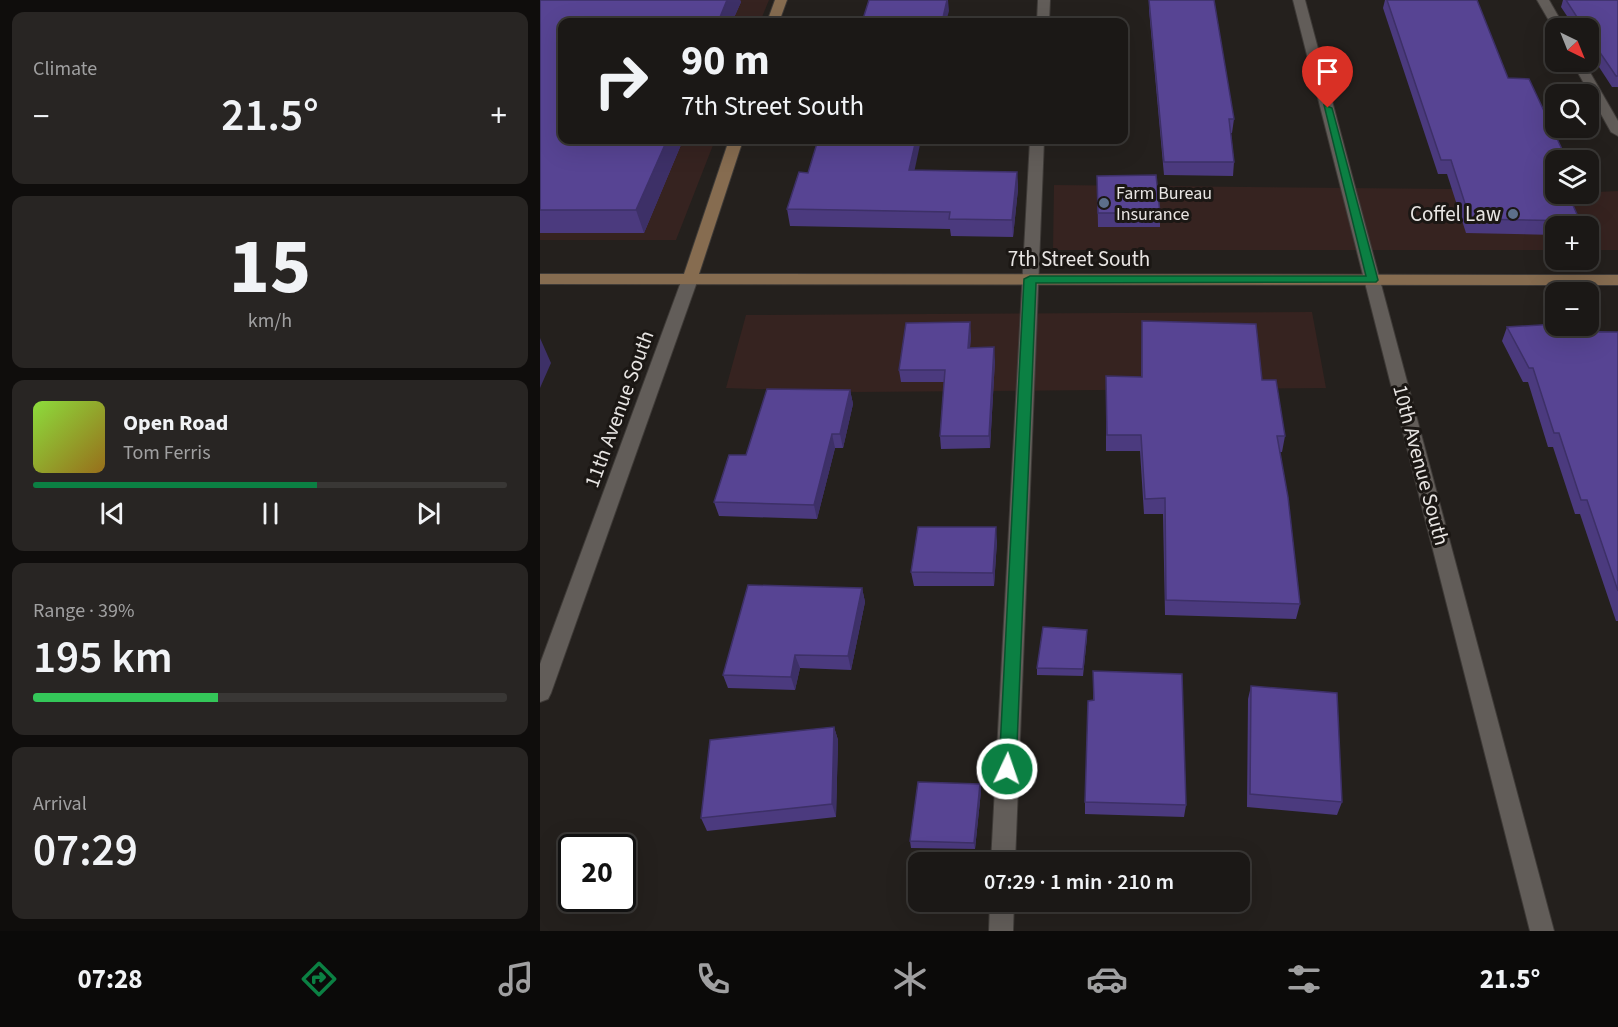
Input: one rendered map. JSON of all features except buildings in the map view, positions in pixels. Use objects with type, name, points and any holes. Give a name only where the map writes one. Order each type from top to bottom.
[{"type":"main road","points":[[774,18],[781,0]]},
{"type":"main road","name":"11th Avenue South","points":[[690,279],[735,144]]},
{"type":"main road","name":"7th Street South","points":[[540,279],[1618,280]]},
{"type":"street","points":[[1043,18],[1044,0]]},
{"type":"street","name":"10th Avenue South","points":[[1299,0],[1542,931]]},
{"type":"street","points":[[1543,0],[1553,18]]},
{"type":"street","points":[[1584,72],[1618,132]]},
{"type":"street","points":[[1003,852],[1037,144]]},
{"type":"street","name":"11th Avenue South","points":[[540,693],[690,279]]},
{"type":"street","points":[[1001,931],[1002,912]]},
{"type":"shaded area","points":[[540,0],[769,0],[762,18],[558,18],[558,144],[713,144],[676,240],[540,240]]},
{"type":"shaded area","points":[[1054,185],[1545,190],[1545,204],[1599,204],[1599,192],[1618,191],[1618,250],[1599,250],[1599,216],[1545,216],[1545,250],[1053,250]]},
{"type":"shaded area","points":[[1312,312],[1326,388],[857,392],[726,388],[746,315]]},
{"type":"place","name":"Farm Bureau Insurance","points":[[1104,203]]},
{"type":"place","name":"Coffel Law","points":[[1513,214]]},
{"type":"route","points":[[1007,769],[1030,279],[1372,280],[1328,108]]}]
